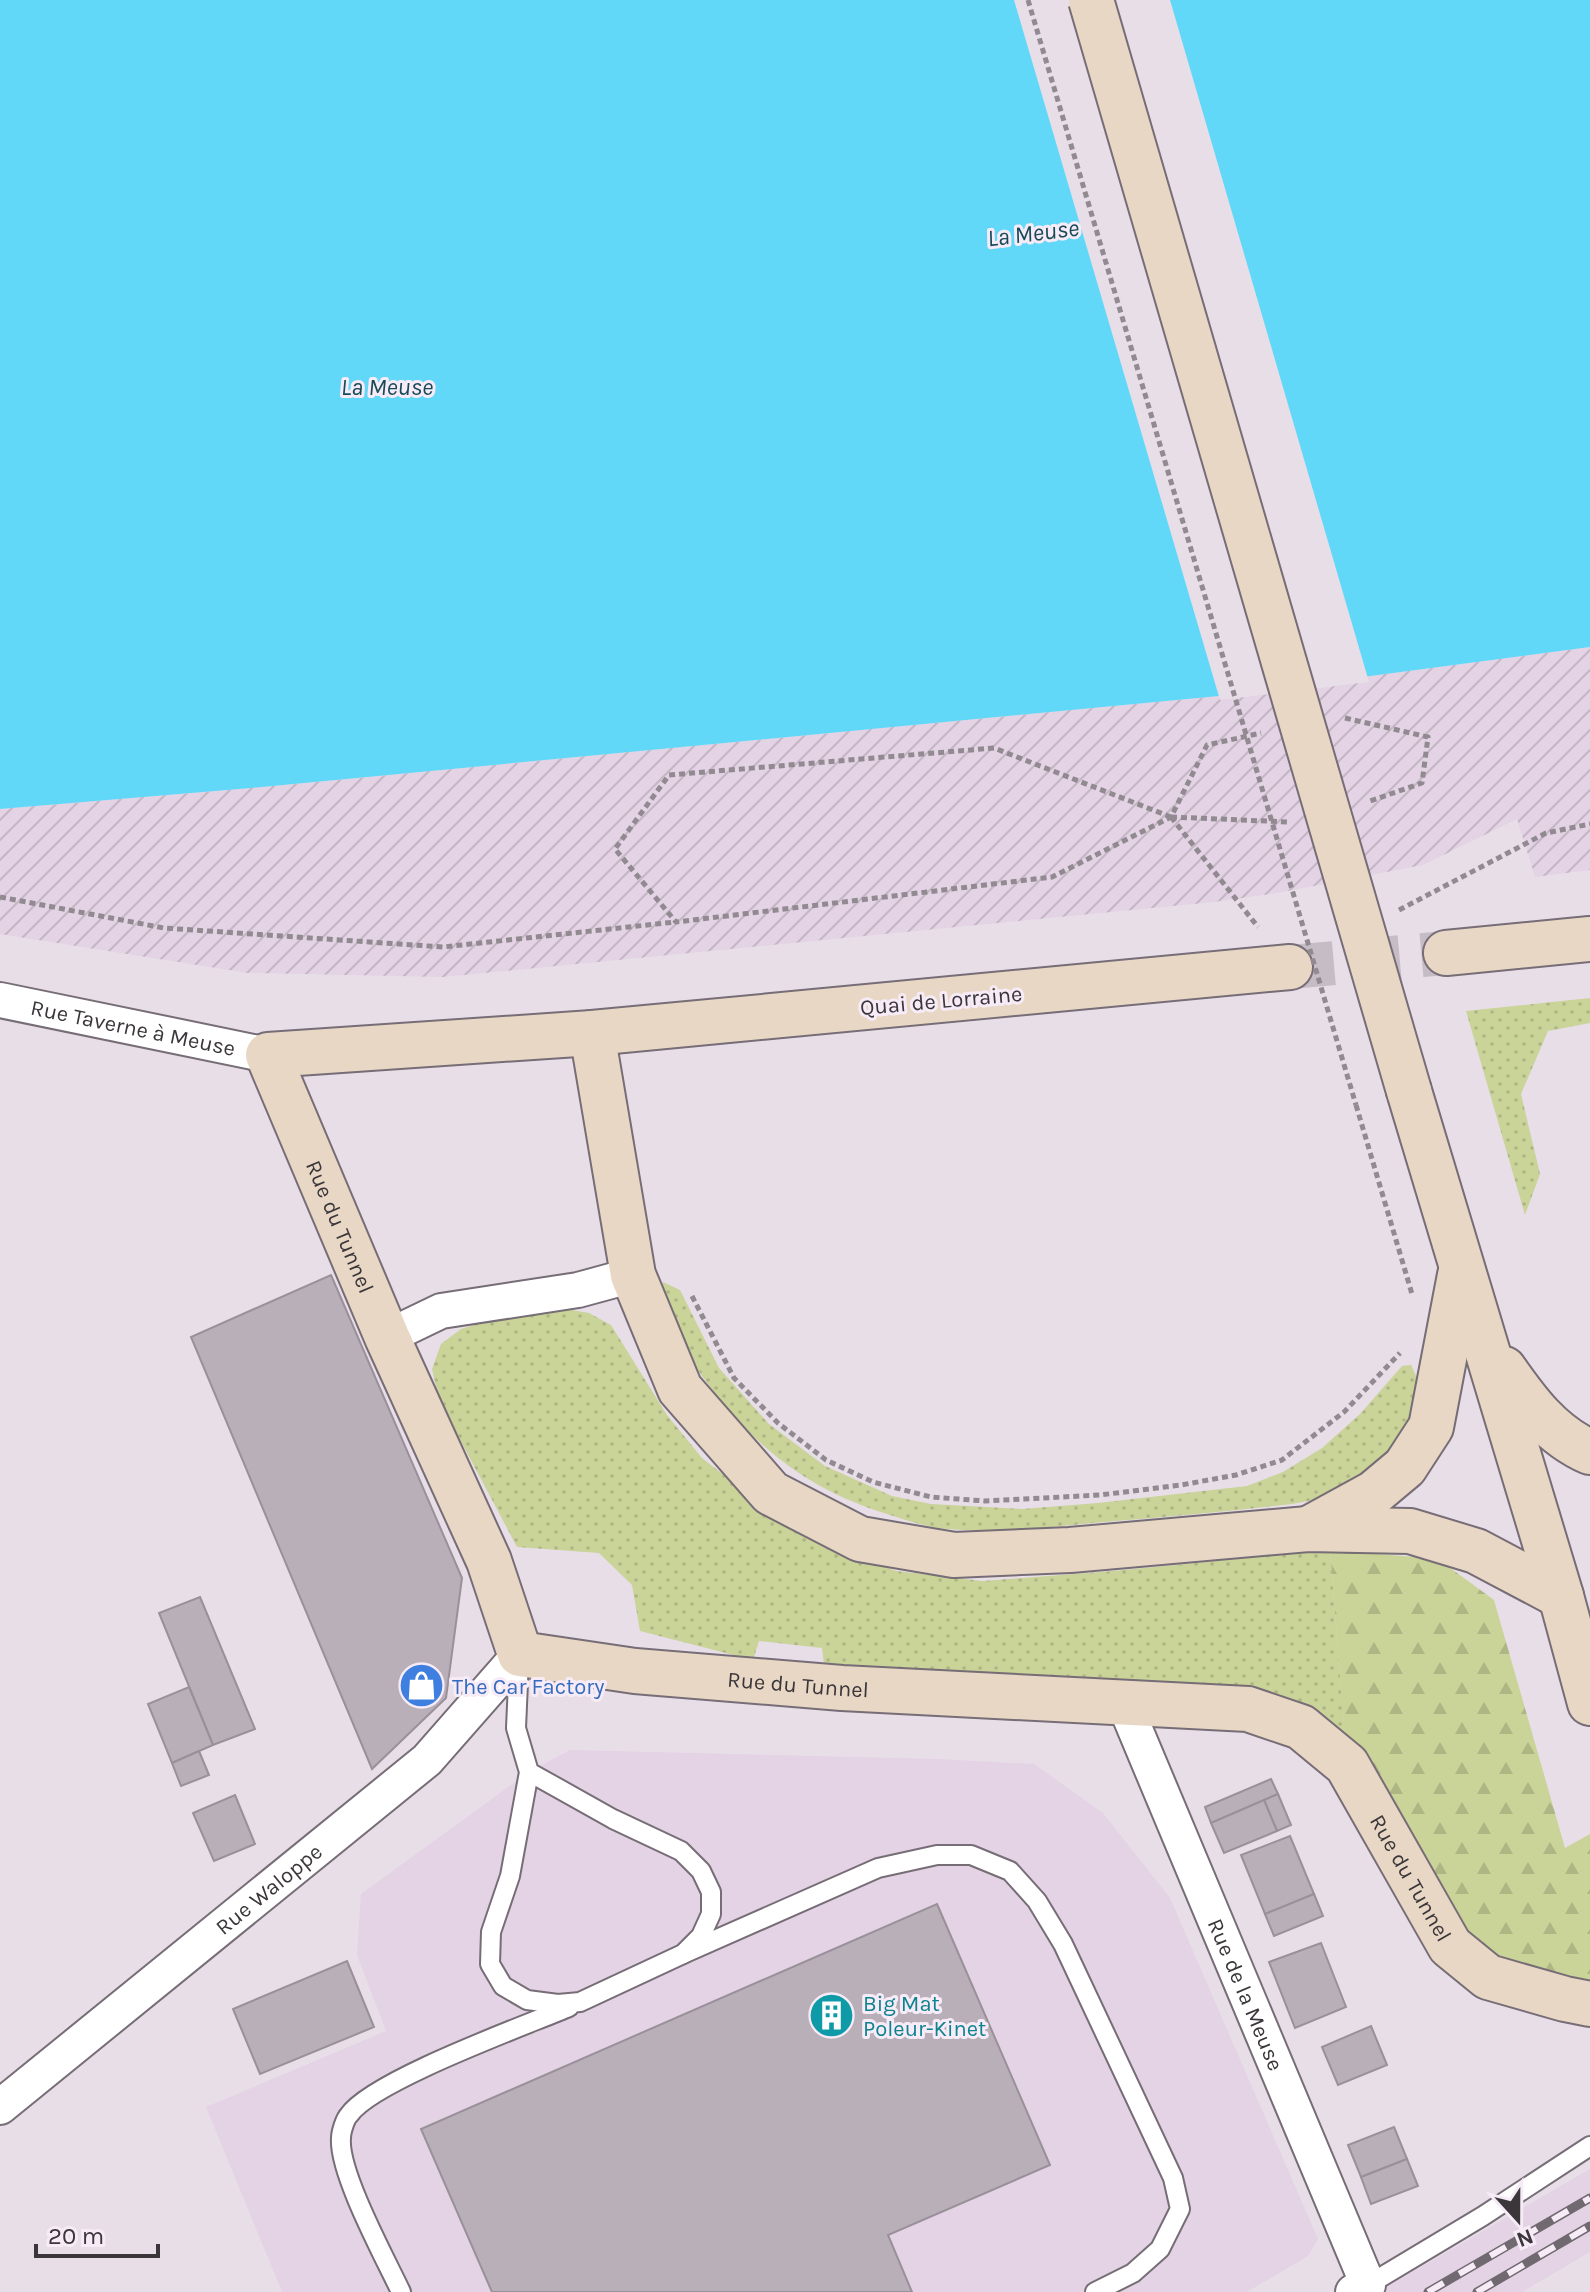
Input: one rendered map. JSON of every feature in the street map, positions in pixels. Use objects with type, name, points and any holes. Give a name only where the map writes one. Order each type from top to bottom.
[{"type":"main road","points":[[1091,0],[1590,1703]]},
{"type":"main road","points":[[1446,953],[1590,939]]},
{"type":"main road","name":"Quai de Lorraine","points":[[268,1055],[592,1033],[1290,967]]},
{"type":"main road","points":[[592,1033],[633,1275],[680,1389],[771,1493],[860,1539],[954,1555],[1070,1550],[1308,1529],[1410,1531],[1476,1551],[1561,1596]]},
{"type":"main road","name":"Rue du Tunnel","points":[[268,1055],[387,1337],[489,1561],[520,1654],[635,1671],[842,1688],[1248,1709],[1301,1727],[1347,1765],[1450,1946],[1488,1977],[1590,2004]]},
{"type":"main road","points":[[1308,1529],[1374,1493],[1405,1467],[1431,1427],[1461,1268]]},
{"type":"main road","points":[[1484,1339],[1535,1413],[1590,1452]]},
{"type":"street","name":"Rue Taverne à Meuse","points":[[0,1000],[268,1055]]},
{"type":"street","points":[[387,1337],[441,1311],[578,1290],[633,1275]]},
{"type":"street","name":"Rue Waloppe","points":[[0,2107],[427,1760],[520,1654]]},
{"type":"street","name":"Rue de la Meuse","points":[[1124,1703],[1361,2289]]},
{"type":"lane","points":[[520,1654],[516,1728],[529,1772],[510,1876],[491,1932],[490,1964],[503,1986],[527,2000],[558,2004],[580,2002]]},
{"type":"lane","points":[[529,1772],[613,1819],[681,1851],[701,1871],[711,1892],[711,1914],[701,1936],[683,1954]]},
{"type":"lane","points":[[401,2292],[347,2175],[341,2138],[348,2115],[370,2096],[401,2079],[878,1868],[937,1855],[971,1855],[1010,1871],[1037,1901],[1063,1944],[1173,2178],[1180,2209],[1160,2249],[1133,2273],[1095,2292]]},
{"type":"lane","points":[[1361,2289],[1483,2216],[1590,2146]]},
{"type":"path","points":[[1028,0],[1415,1306]]},
{"type":"path","points":[[0,897],[164,928],[443,947],[676,922],[1052,877],[1171,817],[994,748],[669,775],[615,849],[676,922]]},
{"type":"path","points":[[690,1293],[734,1378],[778,1423],[826,1460],[873,1482],[931,1497],[985,1501],[1100,1495],[1236,1475],[1282,1460],[1344,1412],[1402,1351]]},
{"type":"shaded area","points":[[1590,647],[1590,870],[1535,877],[1517,819],[1423,865],[1277,893],[1214,902],[443,977],[248,973],[0,934],[0,809],[1219,696]]},
{"type":"shaded area","points":[[570,1750],[1034,1764],[1103,1813],[1170,1898],[1318,2239],[1308,2256],[1247,2292],[282,2292],[206,2107],[386,2031],[357,1955],[361,1894],[529,1772]]},
{"type":"shaded area","points":[[1590,2169],[1590,2252],[1522,2292],[1378,2292]]},
{"type":"green space","points":[[1590,998],[1590,1023],[1548,1031],[1521,1094],[1540,1174],[1525,1215],[1466,1011]]},
{"type":"green space","points":[[663,1282],[680,1290],[719,1368],[769,1424],[825,1466],[892,1496],[931,1504],[1022,1509],[1247,1486],[1283,1472],[1322,1448],[1360,1414],[1402,1366],[1411,1365],[1419,1382],[1405,1443],[1335,1496],[1268,1507],[1045,1527],[986,1530],[939,1528],[887,1514],[832,1492],[784,1463],[763,1445],[723,1404],[692,1359],[670,1318],[662,1292]]},
{"type":"green space","points":[[566,1309],[589,1313],[611,1325],[667,1415],[702,1458],[756,1500],[826,1544],[896,1571],[982,1581],[1330,1550],[1345,1736],[824,1665],[822,1648],[759,1641],[753,1660],[640,1631],[632,1585],[599,1553],[517,1547],[439,1400],[432,1369],[441,1344],[461,1329],[507,1315]]},
{"type":"green space","points":[[1330,1550],[1438,1559],[1494,1600],[1565,1848],[1590,1834],[1590,2004],[1488,1977],[1347,1765]]},
{"type":"water","name":"La Meuse","points":[[0,0],[1590,0],[1590,647],[1219,696],[0,809]]},
{"type":"pier","points":[[1014,0],[1170,0],[1369,682],[1220,700]]},
{"type":"building","points":[[331,1275],[462,1578],[446,1698],[372,1769],[191,1337]]},
{"type":"building","points":[[200,1597],[255,1729],[213,1745],[159,1613]]},
{"type":"building","points":[[189,1687],[213,1745],[172,1763],[148,1704]]},
{"type":"building","points":[[199,1751],[209,1775],[181,1786],[172,1763]]},
{"type":"building","points":[[1271,1779],[1278,1794],[1211,1823],[1205,1807]]},
{"type":"building","points":[[1278,1794],[1291,1825],[1277,1831],[1264,1800]]},
{"type":"building","points":[[235,1795],[255,1844],[214,1861],[193,1813]]},
{"type":"building","points":[[1264,1800],[1277,1831],[1224,1853],[1211,1823]]},
{"type":"building","points":[[1290,1836],[1314,1894],[1265,1914],[1241,1855]]},
{"type":"building","points":[[1314,1894],[1323,1916],[1274,1936],[1265,1914]]},
{"type":"building","name":"Big Mat Poleur-Kinet","points":[[937,1904],[1050,2165],[888,2235],[912,2292],[492,2292],[421,2129]]},
{"type":"building","points":[[1321,1943],[1346,2007],[1295,2028],[1269,1962]]},
{"type":"building","points":[[347,1961],[374,2027],[260,2074],[233,2009]]},
{"type":"building","points":[[1371,2026],[1387,2065],[1338,2085],[1322,2047]]},
{"type":"building","points":[[1394,2127],[1407,2159],[1361,2177],[1348,2145]]},
{"type":"building","points":[[1407,2159],[1418,2186],[1371,2204],[1361,2177]]},
{"type":"tunnel","points":[[1290,967],[1446,953]]},
{"type":"railway","points":[[1428,2292],[1590,2198]]},
{"type":"railway","points":[[1477,2292],[1590,2226]]},
{"type":"place","name":"The Car Factory","points":[[421,1686]]},
{"type":"place","name":"Big Mat Poleur-Kinet","points":[[832,2016]]}]
